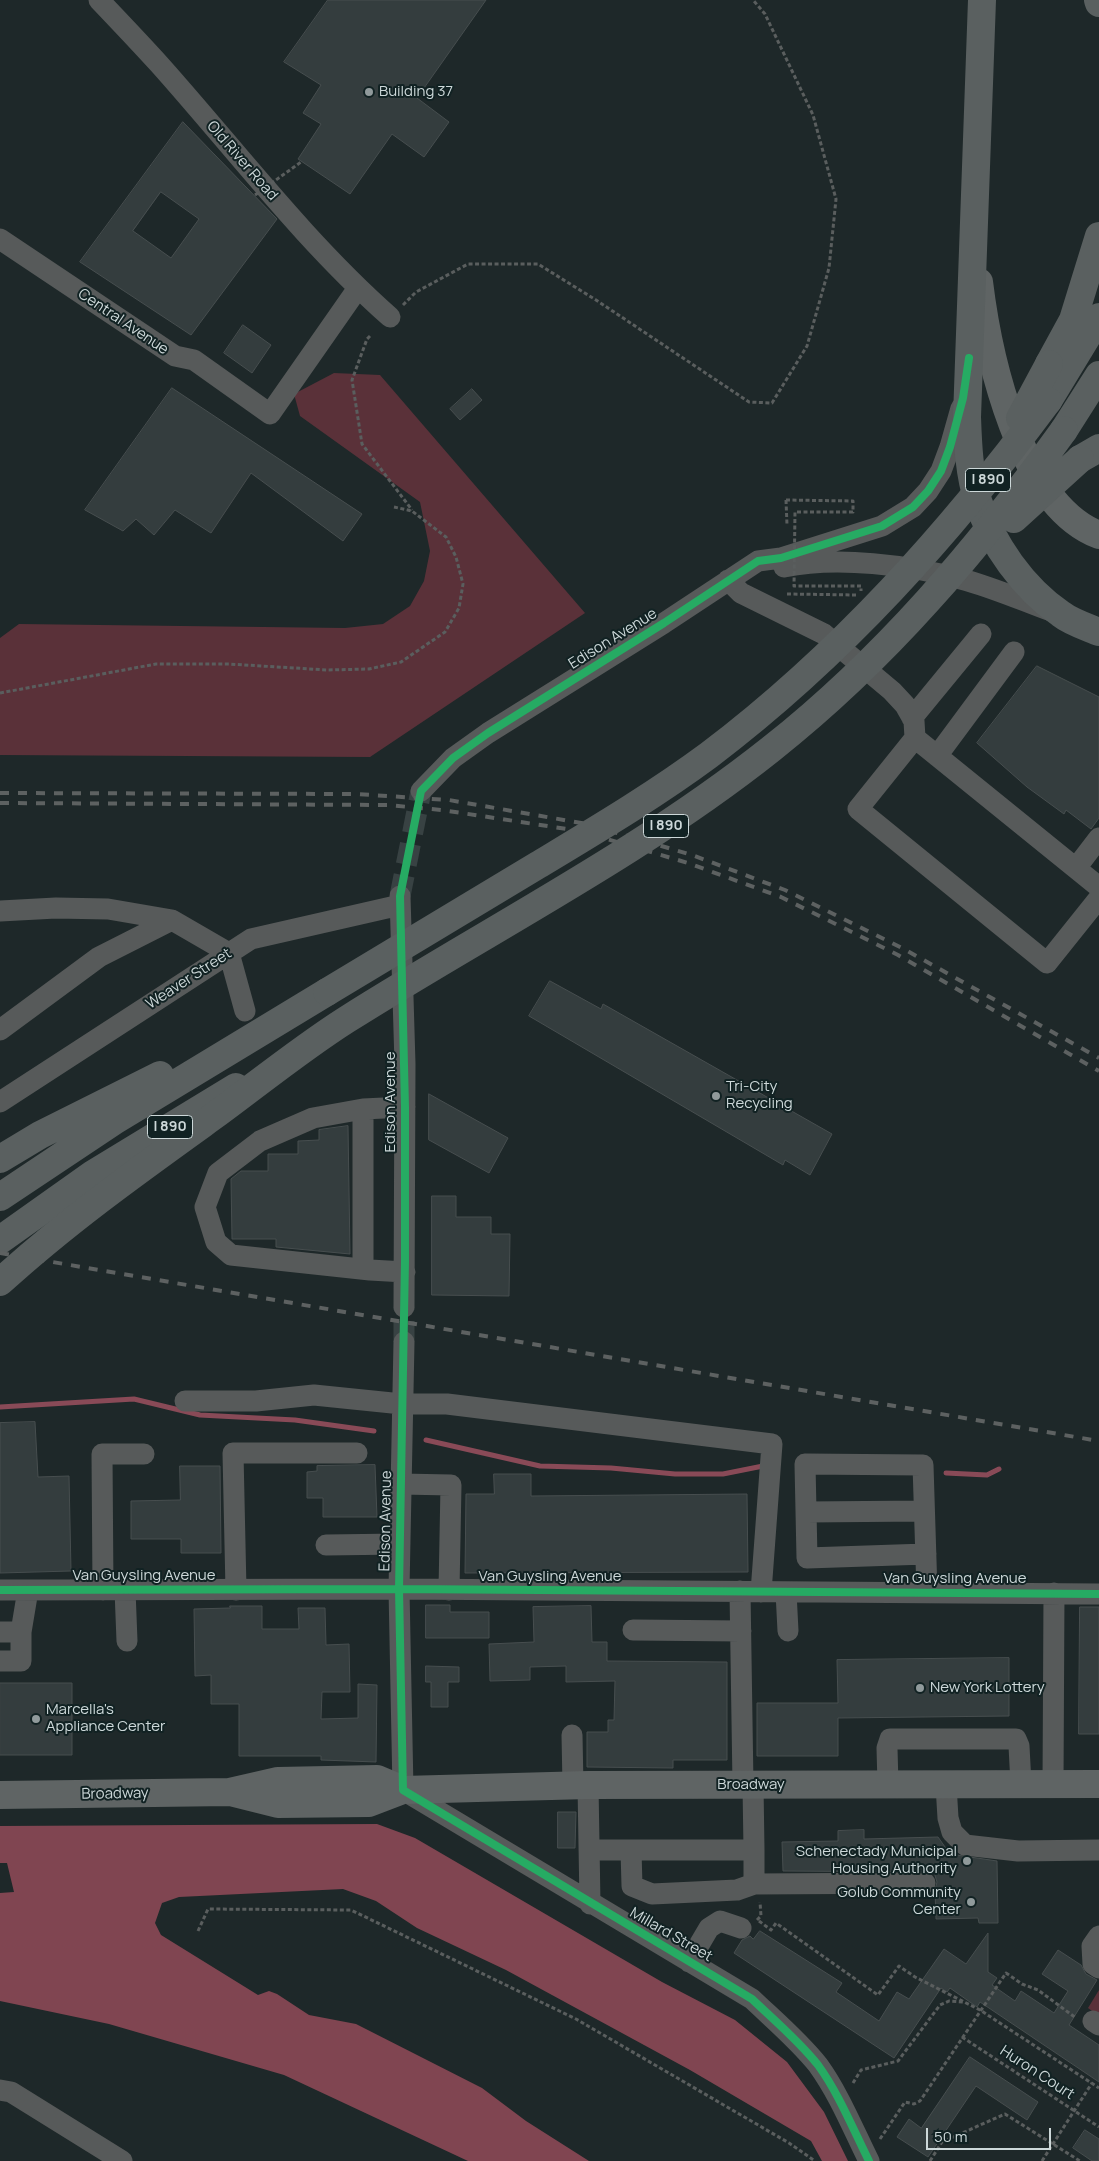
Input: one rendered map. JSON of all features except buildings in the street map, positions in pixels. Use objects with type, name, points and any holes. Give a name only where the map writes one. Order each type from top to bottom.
[{"type":"highway","points":[[982,0],[969,358],[968,445],[978,500],[1001,550],[1019,574],[1061,615],[1099,644]]},
{"type":"highway","points":[[956,519],[1022,414],[1073,320],[1099,236]]},
{"type":"highway","name":"I 890","points":[[0,1197],[114,1121],[610,821],[707,756],[753,720],[842,642],[884,599],[956,519],[1048,401],[1099,317]]},
{"type":"highway","name":"I 890","points":[[0,1240],[56,1199],[116,1160],[636,844],[727,783],[774,747],[833,696],[909,622],[949,579],[1006,509],[1064,430],[1099,375]]},
{"type":"highway","points":[[949,579],[1090,454]]},
{"type":"highway","points":[[1061,615],[1099,632]]},
{"type":"highway","points":[[0,1159],[61,1124],[327,992]]},
{"type":"highway","points":[[0,1282],[37,1248],[107,1193],[344,1021]]},
{"type":"main road","points":[[973,241],[992,359],[1000,390],[1020,440],[1042,484],[1057,504],[1074,520],[1099,535]]},
{"type":"main road","name":"Broadway","points":[[0,1796],[230,1792],[278,1804],[369,1803],[403,1790],[580,1786],[1099,1784]]},
{"type":"street","name":"Old River Road","points":[[98,0],[158,63],[305,234],[358,288],[395,312]]},
{"type":"street","name":"Central Avenue","points":[[0,240],[175,356],[194,360],[270,414],[358,288]]},
{"type":"street","name":"Edison Avenue","points":[[421,791],[453,758],[488,733],[731,583],[758,561],[781,558],[882,526],[900,517],[913,507],[928,491],[941,471],[950,447],[963,398],[969,358]]},
{"type":"street","name":"Edison Avenue","points":[[731,583],[785,566],[826,563],[881,566],[936,573],[962,579],[1061,615]]},
{"type":"street","points":[[731,583],[754,600],[824,634],[892,691],[905,705],[914,728],[937,756],[1099,887]]},
{"type":"street","points":[[981,634],[858,809],[1047,963],[1099,898]]},
{"type":"street","points":[[937,756],[1014,652]]},
{"type":"street","points":[[1076,868],[1099,838]]},
{"type":"street","name":"Edison Avenue","points":[[400,901],[405,1107],[404,1307]]},
{"type":"street","name":"Weaver Street","points":[[0,1102],[251,939],[400,901]]},
{"type":"street","points":[[0,911],[108,908],[172,920],[229,953],[245,1011]]},
{"type":"street","points":[[0,1030],[99,957],[172,920]]},
{"type":"street","points":[[405,1107],[363,1109],[312,1118],[260,1141],[218,1173],[205,1206],[216,1242],[231,1255],[405,1272]]},
{"type":"street","points":[[363,1109],[363,1269]]},
{"type":"street","name":"Edison Avenue","points":[[403,1790],[399,1589],[404,1342]]},
{"type":"street","points":[[185,1401],[256,1401],[314,1395],[402,1404],[447,1404],[772,1444],[762,1592]]},
{"type":"street","points":[[236,1590],[233,1453],[357,1453]]},
{"type":"street","points":[[103,1590],[102,1454],[144,1454]]},
{"type":"street","points":[[926,1554],[808,1558],[805,1464],[923,1465],[924,1511],[926,1554],[927,1592]]},
{"type":"street","points":[[401,1484],[451,1485],[449,1590]]},
{"type":"street","points":[[806,1512],[924,1511]]},
{"type":"street","points":[[326,1545],[400,1544]]},
{"type":"street","name":"Van Guysling Avenue","points":[[0,1590],[399,1589],[1099,1594]]},
{"type":"street","points":[[0,1661],[21,1661],[21,1632],[28,1590]]},
{"type":"street","points":[[125,1590],[127,1641]]},
{"type":"street","points":[[740,1591],[748,1785],[756,1889]]},
{"type":"street","points":[[786,1592],[788,1631]]},
{"type":"street","points":[[1053,1784],[1054,1593]]},
{"type":"street","points":[[633,1630],[741,1631]]},
{"type":"street","points":[[0,1632],[21,1632]]},
{"type":"street","points":[[572,1735],[589,1850],[590,1904]]},
{"type":"street","points":[[888,1785],[886,1748],[890,1739],[1016,1739],[1019,1746],[1021,1784]]},
{"type":"street","points":[[946,1784],[948,1818],[952,1832],[965,1844],[1018,1851],[1099,1850]]},
{"type":"street","name":"Millard Street","points":[[403,1790],[590,1904],[752,1999],[787,2032],[818,2066],[839,2100],[869,2161]]},
{"type":"street","points":[[589,1850],[754,1850]]},
{"type":"street","points":[[631,1850],[632,1886],[652,1894],[925,1883]]},
{"type":"street","points":[[689,1962],[709,1928],[720,1921],[733,1924],[749,1924]]},
{"type":"street","points":[[1099,1936],[1092,1946],[1093,1964],[1099,1968]]},
{"type":"street","points":[[0,2090],[11,2092],[122,2161]]},
{"type":"path","points":[[395,312],[416,292],[468,264],[538,264],[596,300],[749,402],[772,403],[807,346],[829,268],[836,199],[813,115],[765,14],[753,0]]},
{"type":"path","points":[[255,195],[301,162]]},
{"type":"path","points":[[0,693],[48,682],[156,664],[229,664],[327,670],[369,669],[401,662],[445,632],[459,608],[463,584],[456,556],[446,538],[412,511],[362,444],[352,380],[367,339],[370,336]]},
{"type":"path","points":[[787,526],[786,500],[853,501],[853,512],[795,512],[794,586],[861,586],[861,595],[787,594]]},
{"type":"path","points":[[394,507],[412,511]]},
{"type":"path","points":[[756,1889],[761,1916]]},
{"type":"path","points":[[198,1931],[208,1909],[351,1910],[576,2019],[790,2143],[815,2161]]},
{"type":"path","points":[[749,1924],[771,1930],[776,1924],[878,1995],[898,1966],[915,1977],[980,2010]]},
{"type":"path","points":[[880,2139],[905,2102],[914,2104],[920,2101],[1006,1973],[1022,1984],[1038,1990],[1089,2027],[1096,2023]]},
{"type":"path","points":[[853,2083],[861,2070],[898,2061],[940,2005],[949,2001],[964,2002],[980,2010]]},
{"type":"path","points":[[1042,2161],[1092,2083]]},
{"type":"path","points":[[930,2161],[942,2142],[1006,2114],[1080,2161]]},
{"type":"shaded area","points":[[334,373],[380,375],[585,613],[370,757],[0,755],[0,638],[19,624],[345,628],[383,624],[410,606],[424,581],[430,551],[420,502],[300,416],[294,394]]},
{"type":"shaded area","points":[[377,1824],[415,1838],[662,1982],[735,2020],[787,2062],[824,2112],[848,2161],[822,2161],[811,2141],[690,2070],[506,1970],[417,1928],[376,1901],[343,1889],[179,1897],[162,1903],[155,1923],[161,1935],[258,1995],[269,1991],[277,1994],[309,2015],[356,2024],[482,2088],[526,2121],[589,2161],[468,2161],[284,2075],[109,2024],[0,2001],[0,1893],[14,1892],[7,1863],[0,1863],[0,1826]]},
{"type":"shaded area","points":[[1099,1990],[1099,2016],[1088,2008]]},
{"type":"waterway","points":[[0,1407],[134,1399],[200,1415],[295,1420],[374,1431]]},
{"type":"waterway","points":[[426,1440],[540,1466],[611,1468],[675,1474],[723,1474],[763,1466]]},
{"type":"waterway","points":[[946,1473],[987,1475],[999,1469]]},
{"type":"tunnel","points":[[400,896],[421,791]]},
{"type":"tunnel","points":[[404,1307],[404,1342]]},
{"type":"railway","points":[[0,793],[356,794],[449,800],[587,824],[692,855],[785,890],[902,948],[1099,1058]]},
{"type":"railway","points":[[0,803],[387,805],[442,810],[580,831],[688,863],[781,897],[898,955],[1099,1071]]},
{"type":"railway","points":[[0,1253],[1099,1441]]},
{"type":"cycle path","points":[[869,2161],[826,2076],[795,2039],[752,1999],[403,1790],[399,1589],[405,1261],[405,1107],[400,896],[421,791],[453,758],[488,733],[664,623],[758,561],[781,558],[882,526],[913,507],[928,491],[941,471],[950,447],[963,398],[969,358]]},
{"type":"cycle path","points":[[0,1590],[399,1589],[1099,1594]]},
{"type":"place","name":"Building 37","points":[[369,92]]},
{"type":"place","name":"Tri-City Recycling","points":[[716,1096]]},
{"type":"place","name":"New York Lottery","points":[[920,1688]]},
{"type":"place","name":"Marcella's Appliance Center","points":[[36,1719]]},
{"type":"place","name":"Schenectady Municipal Housing Authority","points":[[967,1861]]},
{"type":"place","name":"Golub Community Center","points":[[971,1902]]}]
